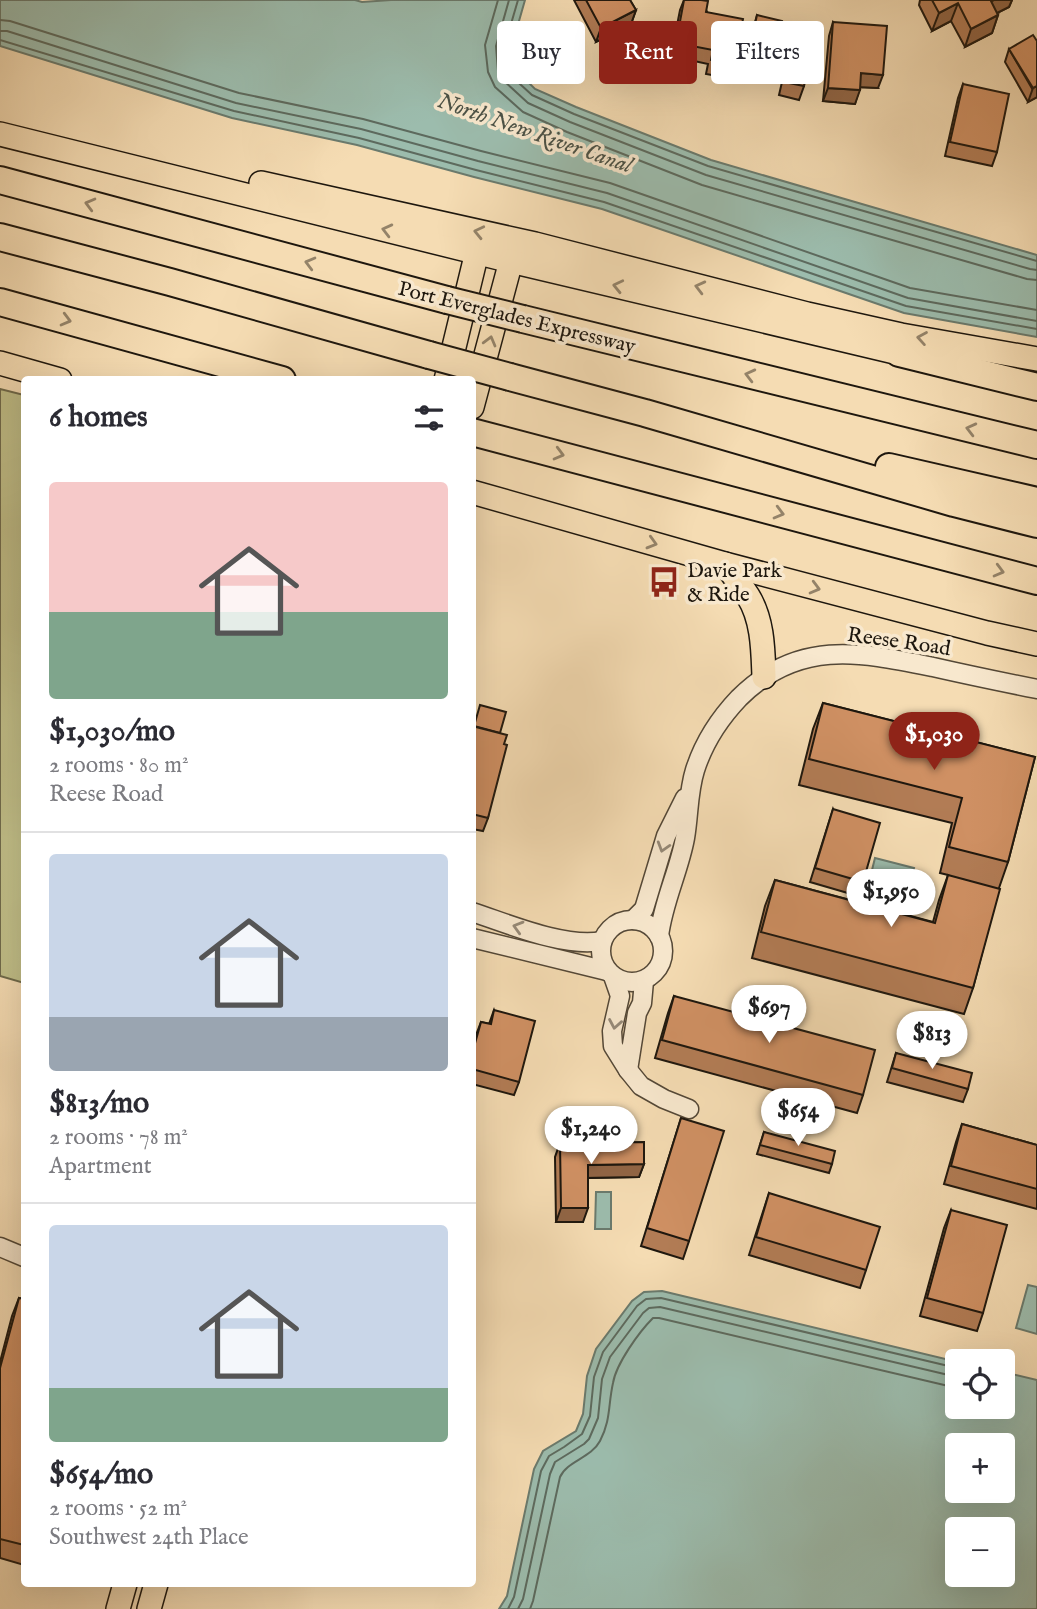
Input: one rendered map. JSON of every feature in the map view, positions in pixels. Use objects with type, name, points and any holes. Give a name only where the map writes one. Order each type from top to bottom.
[{"type":"highway","name":"Port Everglades Expressway","points":[[0,180],[447,300],[1037,445]]},
{"type":"highway","points":[[0,237],[645,412],[1037,501]]},
{"type":"highway","points":[[0,302],[268,376]]},
{"type":"highway","points":[[899,353],[1037,387]]},
{"type":"highway","points":[[645,412],[954,503],[1037,524]]},
{"type":"highway","points":[[483,434],[1037,581]]},
{"type":"main road","points":[[0,134],[511,261],[899,353],[1037,373]]},
{"type":"main road","points":[[24,140],[194,169],[536,244],[807,314],[901,335],[1037,359]]},
{"type":"main road","points":[[447,376],[477,252]]},
{"type":"main road","points":[[476,392],[511,261]]},
{"type":"main road","points":[[0,363],[46,376]]},
{"type":"main road","points":[[476,493],[725,564],[1037,644]]},
{"type":"main road","points":[[725,564],[750,598],[758,619],[764,677]]},
{"type":"main road","points":[[118,1609],[124,1587]]},
{"type":"main road","points":[[149,1609],[155,1587]]},
{"type":"street","name":"Reese Road","points":[[633,920],[644,909],[666,836],[691,785],[710,733],[728,710],[764,677],[792,663],[825,655],[854,653],[890,658],[1037,690]]},
{"type":"street","name":"Reese Road","points":[[659,936],[662,916],[685,840],[691,785]]},
{"type":"street","points":[[476,913],[565,941],[602,940]]},
{"type":"street","points":[[476,939],[610,974],[628,982],[644,981],[652,976],[662,962],[663,944],[648,924],[633,920],[623,921],[614,925],[602,940],[603,964],[610,974],[620,996],[612,1031],[613,1045],[641,1086],[689,1109]]},
{"type":"street","points":[[628,1070],[644,981]]},
{"type":"street","points":[[0,1247],[21,1256]]},
{"type":"shaded area","points":[[0,389],[21,394],[21,982],[0,976]]},
{"type":"water","name":"North New River Canal","points":[[0,0],[525,0],[519,21],[497,21],[497,84],[530,84],[535,89],[576,107],[711,160],[1037,255],[1037,337],[904,313],[602,209],[357,145],[232,118],[0,46]]},
{"type":"water","points":[[875,858],[914,868],[909,885],[871,874]]},
{"type":"water","points":[[596,1192],[611,1192],[611,1229],[595,1229]]},
{"type":"water","points":[[1028,1285],[1037,1287],[1037,1334],[1016,1328]]},
{"type":"water","points":[[662,1291],[945,1359],[945,1419],[1015,1419],[1015,1375],[1037,1380],[1037,1609],[499,1609],[507,1596],[534,1469],[543,1451],[576,1431],[583,1414],[587,1376],[596,1349],[632,1301],[644,1292]]},
{"type":"building","points":[[586,0],[630,0],[636,10],[615,21],[599,21],[599,24]]},
{"type":"building","points":[[684,0],[708,1],[706,12],[743,19],[711,21],[711,50],[697,47],[697,21],[680,21]]},
{"type":"building","points":[[932,0],[994,0],[991,1],[998,15],[971,29],[958,3],[939,13]]},
{"type":"building","points":[[757,15],[782,21],[756,21]]},
{"type":"building","points":[[833,22],[887,26],[883,75],[861,73],[860,90],[828,88]]},
{"type":"building","points":[[1033,35],[1037,41],[1037,86],[1033,88],[1009,49]]},
{"type":"building","points":[[963,84],[1009,94],[997,152],[950,142]]},
{"type":"building","points":[[823,703],[1035,757],[1008,862],[949,847],[962,798],[809,759]]},
{"type":"building","points":[[480,705],[506,712],[500,733],[476,727]]},
{"type":"building","points":[[476,727],[507,735],[504,744],[507,745],[488,818],[476,815]]},
{"type":"building","points":[[833,809],[880,823],[863,882],[815,868]]},
{"type":"building","points":[[948,875],[1000,889],[973,988],[761,932],[775,880],[935,923]]},
{"type":"building","points":[[674,996],[875,1050],[863,1095],[662,1040]]},
{"type":"building","points":[[494,1010],[535,1021],[519,1082],[476,1070],[476,1040],[481,1022],[491,1024]]},
{"type":"building","points":[[896,1053],[972,1073],[968,1089],[892,1068]]},
{"type":"building","points":[[681,1118],[724,1131],[689,1241],[647,1228]]},
{"type":"building","points":[[962,1124],[1037,1145],[1037,1189],[951,1166]]},
{"type":"building","points":[[764,1132],[835,1151],[832,1164],[760,1145]]},
{"type":"building","points":[[644,1142],[644,1164],[588,1165],[588,1208],[561,1208],[560,1143]]},
{"type":"building","points":[[769,1193],[880,1227],[866,1270],[756,1237]]},
{"type":"building","points":[[951,1210],[1007,1225],[983,1313],[927,1298]]},
{"type":"building","points":[[21,1298],[21,1544],[0,1539],[0,1368]]},
{"type":"place","name":"Davie Park & Ride","points":[[664,582]]}]
